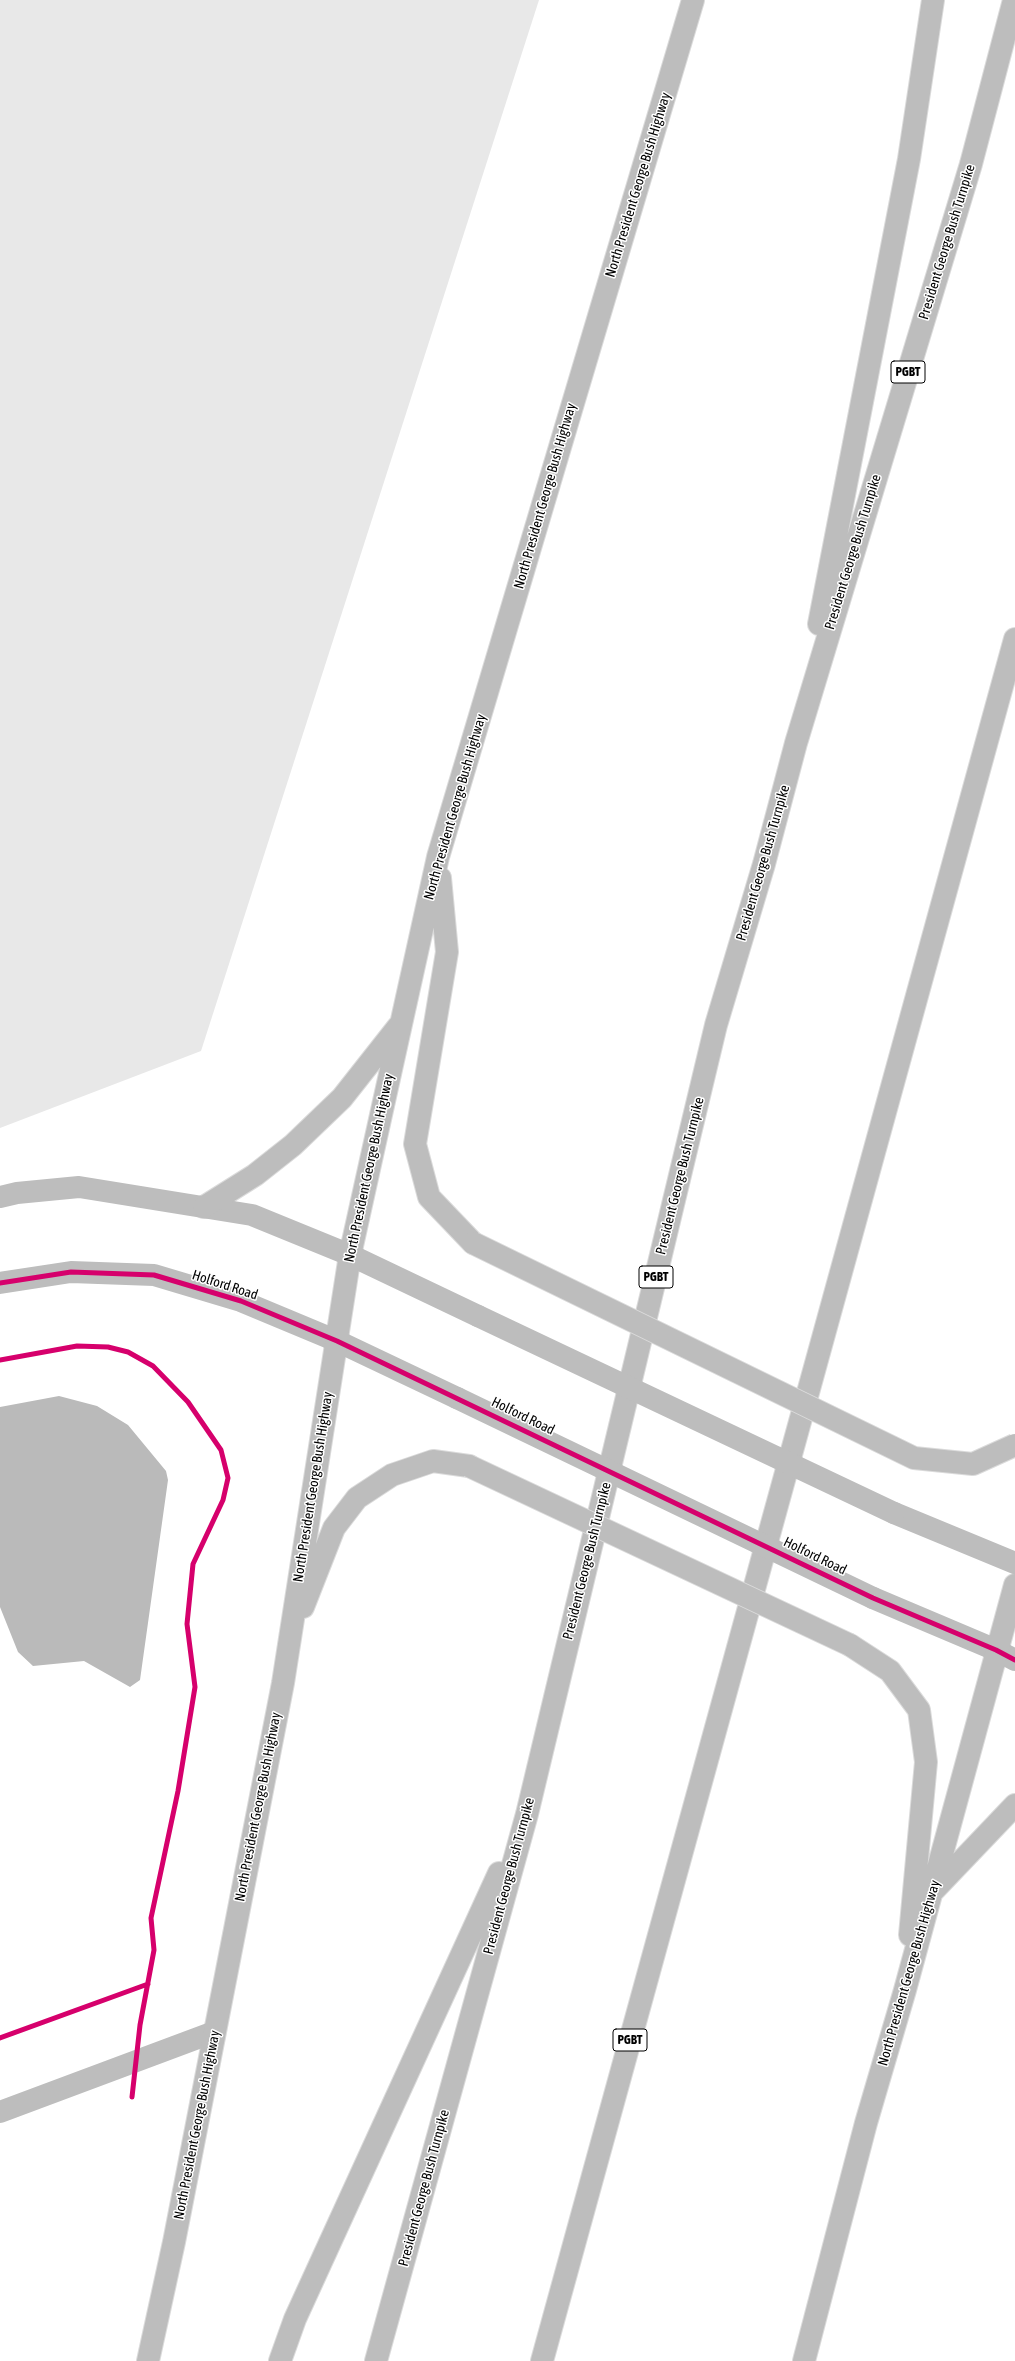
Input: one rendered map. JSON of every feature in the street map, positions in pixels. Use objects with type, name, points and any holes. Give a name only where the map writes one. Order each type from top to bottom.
[{"type":"main road","name":"North President George Bush Highway","points":[[148,2361],[174,2242],[283,1682],[350,1255],[438,857],[693,0]]},
{"type":"main road","points":[[796,743],[909,159],[933,0]]},
{"type":"main road","name":"President George Bush Turnpike","points":[[376,2361],[527,1814],[716,1025],[764,864],[796,743],[971,164],[1014,0]]},
{"type":"main road","name":"PGBT","points":[[542,2361],[1012,660],[1015,639]]},
{"type":"main road","points":[[438,857],[447,952],[415,1144],[429,1197],[473,1243],[914,1458],[973,1464],[1015,1445]]},
{"type":"main road","points":[[204,1207],[255,1175],[293,1145],[342,1098],[401,1023]]},
{"type":"main road","points":[[0,1197],[17,1193],[79,1187],[252,1215],[350,1255],[894,1513],[1015,1563]]},
{"type":"main road","name":"Holford Road","points":[[0,1283],[71,1272],[154,1275],[241,1302],[337,1341],[873,1598],[996,1650],[1015,1660]]},
{"type":"main road","points":[[287,1649],[334,1528],[357,1498],[392,1475],[434,1461],[470,1466],[850,1645],[890,1671],[920,1710],[926,1762],[905,1990]]},
{"type":"main road","name":"North President George Bush Highway","points":[[804,2361],[866,2123],[905,1990],[996,1650],[1015,1585]]},
{"type":"main road","points":[[931,1892],[1015,1805]]},
{"type":"main road","points":[[280,2361],[295,2319],[527,1814]]},
{"type":"main road","points":[[0,2112],[214,2032]]},
{"type":"shaded area","points":[[0,0],[539,0],[201,1051],[0,1128]]},
{"type":"shaded area","points":[[59,1396],[97,1406],[128,1425],[166,1471],[168,1480],[140,1680],[130,1687],[84,1661],[33,1666],[18,1652],[0,1607],[0,1407]]},
{"type":"cycle path","points":[[0,1283],[71,1272],[154,1275],[241,1301],[337,1341],[873,1598],[996,1650],[1015,1660]]},
{"type":"cycle path","points":[[0,1360],[77,1346],[108,1347],[128,1352],[153,1366],[188,1402],[221,1450],[228,1478],[223,1500],[193,1564],[187,1624],[195,1687],[178,1791],[151,1918],[154,1950],[140,2025],[132,2097]]},
{"type":"cycle path","points":[[0,2038],[148,1984]]}]
